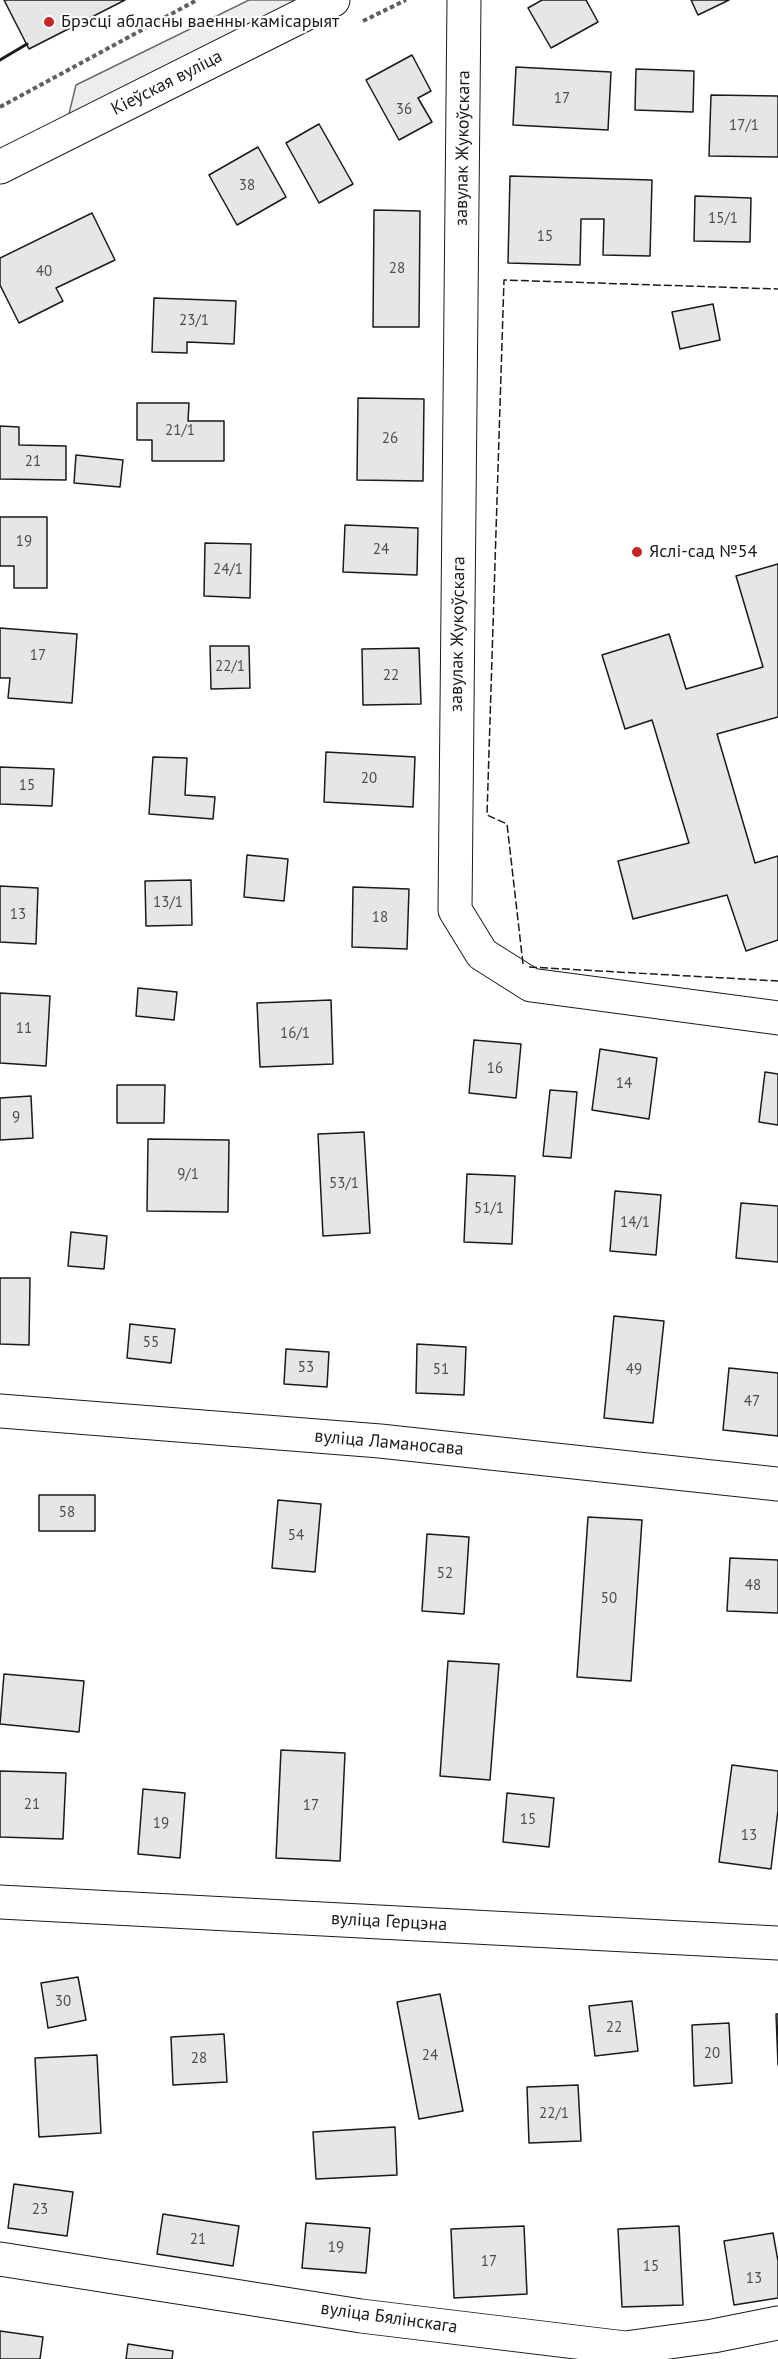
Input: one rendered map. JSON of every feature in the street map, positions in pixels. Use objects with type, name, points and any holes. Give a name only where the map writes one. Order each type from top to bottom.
[{"type":"street","name":"Кіеўская вуліца","points":[[0,166],[333,0]]},
{"type":"street","name":"завулак Жукоўскага","points":[[464,0],[455,910],[482,954],[531,985],[778,1018]]},
{"type":"street","name":"вуліца Ламаносава","points":[[0,1411],[380,1441],[778,1485]]},
{"type":"street","name":"вуліца Герцэна","points":[[0,1902],[778,1943]]},
{"type":"street","name":"вуліца Бялінскага","points":[[0,2259],[362,2316],[625,2348],[713,2336],[778,2323]]},
{"type":"path","points":[[0,107],[197,0]]},
{"type":"shaded area","points":[[249,0],[336,0],[63,138],[76,85]]},
{"type":"building","name":"Брэсці абласны ваенны камісарыят","points":[[4,0],[125,0],[29,49]]},
{"type":"building","points":[[542,0],[586,0],[598,22],[551,48],[528,8]]},
{"type":"building","points":[[691,0],[729,0],[698,15]]},
{"type":"building","points":[[412,55],[431,91],[418,98],[432,122],[399,140],[366,80]]},
{"type":"building","points":[[516,67],[611,72],[608,130],[513,125]]},
{"type":"building","points":[[636,69],[694,71],[693,112],[635,110]]},
{"type":"building","points":[[711,95],[778,96],[778,157],[709,156]]},
{"type":"building","points":[[319,124],[353,184],[319,203],[286,143]]},
{"type":"building","points":[[258,147],[286,197],[237,225],[209,175]]},
{"type":"building","points":[[510,176],[652,180],[650,256],[603,255],[604,219],[581,219],[580,265],[508,263]]},
{"type":"building","points":[[695,196],[751,198],[750,242],[694,241]]},
{"type":"building","points":[[374,210],[420,211],[419,327],[373,327]]},
{"type":"building","points":[[92,213],[115,260],[56,288],[63,301],[19,323],[0,285],[0,258]]},
{"type":"building","points":[[154,298],[236,301],[234,344],[187,342],[187,353],[152,352]]},
{"type":"building","points":[[713,304],[720,340],[680,349],[672,312]]},
{"type":"building","points":[[358,398],[424,399],[423,481],[357,480]]},
{"type":"building","points":[[137,403],[189,403],[188,421],[224,421],[224,461],[152,461],[152,440],[137,440]]},
{"type":"building","points":[[0,426],[19,427],[19,445],[66,446],[66,480],[0,479]]},
{"type":"building","points":[[76,455],[123,460],[120,487],[74,483]]},
{"type":"building","points":[[0,517],[47,517],[47,588],[14,588],[14,566],[0,566]]},
{"type":"building","points":[[345,525],[418,528],[417,575],[343,572]]},
{"type":"building","points":[[205,543],[251,544],[250,598],[204,596]]},
{"type":"building","points":[[778,564],[778,717],[717,734],[755,863],[778,856],[778,940],[746,951],[727,895],[633,919],[618,861],[689,843],[652,720],[625,729],[602,655],[669,634],[686,689],[763,667],[736,576]]},
{"type":"building","points":[[0,628],[77,634],[72,703],[8,698],[10,678],[0,678]]},
{"type":"building","points":[[210,646],[249,646],[250,688],[211,689]]},
{"type":"building","points":[[419,648],[421,704],[363,705],[362,649]]},
{"type":"building","points":[[326,752],[415,757],[413,807],[324,802]]},
{"type":"building","points":[[153,757],[187,758],[185,795],[215,797],[213,819],[149,814]]},
{"type":"building","points":[[0,767],[54,769],[52,806],[0,804]]},
{"type":"building","points":[[247,855],[288,859],[284,901],[244,897]]},
{"type":"building","points":[[191,880],[192,925],[146,926],[145,881]]},
{"type":"building","points":[[0,886],[38,888],[36,944],[0,942]]},
{"type":"building","points":[[353,887],[409,889],[407,949],[352,947]]},
{"type":"building","points":[[138,988],[177,992],[174,1020],[136,1016]]},
{"type":"building","points":[[0,993],[50,996],[46,1066],[0,1063]]},
{"type":"building","points":[[331,1000],[333,1064],[260,1067],[257,1003]]},
{"type":"building","points":[[474,1040],[521,1044],[516,1098],[469,1093]]},
{"type":"building","points":[[600,1049],[657,1058],[649,1119],[592,1110]]},
{"type":"building","points":[[765,1072],[778,1074],[778,1125],[759,1122]]},
{"type":"building","points":[[117,1085],[165,1085],[164,1123],[117,1123]]},
{"type":"building","points":[[550,1090],[577,1092],[571,1158],[543,1156]]},
{"type":"building","points":[[31,1096],[33,1138],[0,1140],[0,1098]]},
{"type":"building","points":[[364,1132],[370,1233],[323,1236],[318,1134]]},
{"type":"building","points":[[148,1139],[229,1140],[228,1212],[147,1211]]},
{"type":"building","points":[[467,1174],[515,1176],[512,1244],[464,1242]]},
{"type":"building","points":[[615,1191],[661,1195],[656,1255],[610,1251]]},
{"type":"building","points":[[741,1203],[778,1206],[778,1262],[736,1258]]},
{"type":"building","points":[[71,1232],[107,1236],[104,1269],[68,1266]]},
{"type":"building","points":[[0,1278],[30,1278],[29,1345],[0,1344]]},
{"type":"building","points":[[614,1316],[664,1321],[653,1423],[604,1418]]},
{"type":"building","points":[[130,1324],[175,1329],[171,1363],[127,1358]]},
{"type":"building","points":[[417,1344],[466,1347],[464,1395],[416,1393]]},
{"type":"building","points":[[286,1349],[329,1352],[327,1387],[284,1384]]},
{"type":"building","points":[[729,1368],[778,1373],[778,1436],[723,1430]]},
{"type":"building","points":[[39,1495],[95,1495],[95,1531],[39,1531]]},
{"type":"building","points":[[278,1500],[321,1504],[315,1572],[272,1568]]},
{"type":"building","points":[[588,1517],[642,1520],[631,1681],[577,1677]]},
{"type":"building","points":[[427,1534],[469,1537],[464,1614],[422,1611]]},
{"type":"building","points":[[730,1558],[778,1560],[778,1613],[727,1611]]},
{"type":"building","points":[[448,1661],[499,1664],[490,1780],[440,1776]]},
{"type":"building","points":[[4,1674],[84,1681],[79,1732],[0,1724]]},
{"type":"building","points":[[281,1750],[345,1753],[340,1861],[276,1858]]},
{"type":"building","points":[[732,1765],[778,1771],[778,1810],[771,1869],[719,1862]]},
{"type":"building","points":[[0,1771],[66,1773],[63,1839],[0,1837]]},
{"type":"building","points":[[143,1789],[185,1793],[180,1858],[138,1854]]},
{"type":"building","points":[[507,1793],[554,1798],[549,1847],[503,1842]]},
{"type":"building","points":[[78,1977],[86,2020],[48,2028],[41,1983]]},
{"type":"building","points":[[440,1994],[463,2111],[419,2119],[397,2002]]},
{"type":"building","points":[[632,2001],[638,2051],[595,2056],[589,2006]]},
{"type":"building","points":[[776,2014],[778,2014],[778,2065]]},
{"type":"building","points":[[729,2023],[732,2083],[694,2086],[692,2025]]},
{"type":"building","points":[[224,2034],[227,2082],[173,2085],[171,2037]]},
{"type":"building","points":[[97,2055],[101,2133],[39,2137],[35,2058]]},
{"type":"building","points":[[578,2085],[581,2141],[529,2143],[527,2087]]},
{"type":"building","points":[[395,2127],[397,2175],[316,2179],[313,2132]]},
{"type":"building","points":[[14,2184],[73,2192],[67,2236],[8,2228]]},
{"type":"building","points":[[163,2214],[239,2226],[233,2266],[157,2254]]},
{"type":"building","points":[[306,2223],[370,2228],[366,2273],[302,2268]]},
{"type":"building","points":[[524,2226],[527,2294],[454,2298],[451,2229]]},
{"type":"building","points":[[679,2226],[683,2305],[622,2307],[618,2229]]},
{"type":"building","points":[[773,2233],[778,2261],[778,2298],[734,2305],[724,2241]]},
{"type":"building","points":[[0,2331],[43,2337],[40,2359],[0,2359]]},
{"type":"building","points":[[128,2344],[173,2351],[172,2359],[126,2359]]},
{"type":"fence","points":[[523,964],[507,824],[487,815],[504,280],[778,289]]},
{"type":"fence","points":[[529,967],[778,981]]},
{"type":"wall","points":[[0,60],[27,44]]},
{"type":"place","name":"Брэсці абласны ваенны камісарыят","points":[[49,22]]},
{"type":"place","name":"Яслі-сад №54","points":[[637,552]]}]
